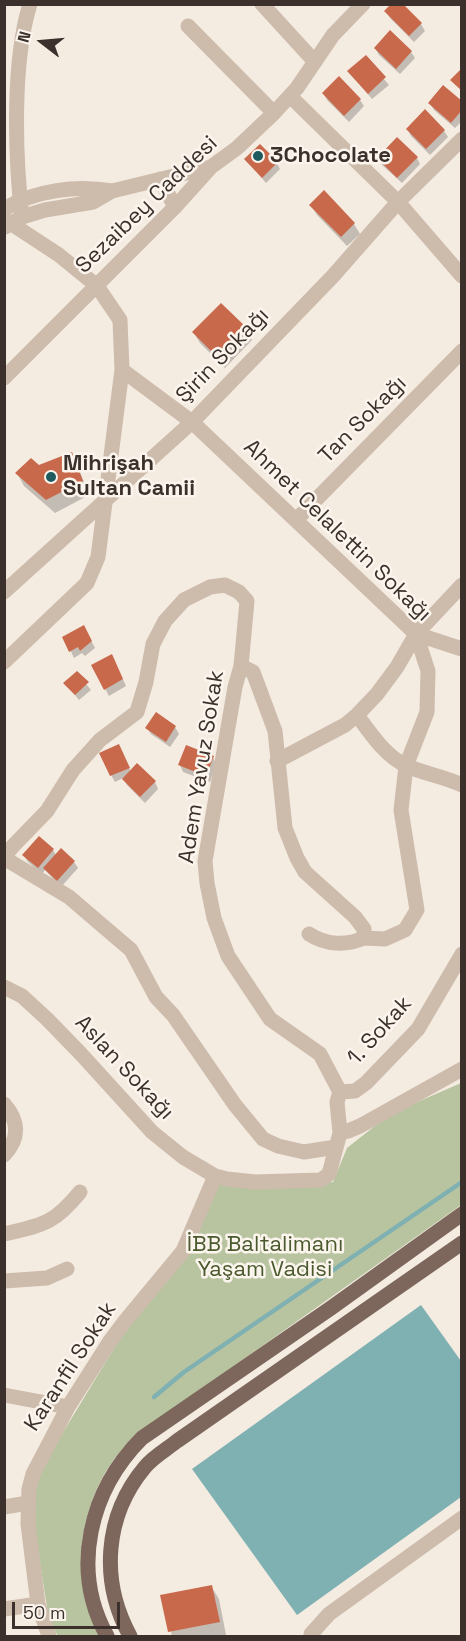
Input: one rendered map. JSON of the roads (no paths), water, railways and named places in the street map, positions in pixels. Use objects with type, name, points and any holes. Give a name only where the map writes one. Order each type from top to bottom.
[{"type":"main road","points":[[107,1636],[98,1619],[89,1578],[87,1565],[89,1540],[96,1509],[127,1454],[142,1438],[331,1308],[462,1214]]},
{"type":"main road","points":[[130,1636],[115,1598],[110,1570],[110,1547],[117,1516],[145,1466],[177,1441],[462,1243]]},
{"type":"street","points":[[9,219],[20,200],[18,82],[25,21],[30,4]]},
{"type":"street","points":[[262,4],[315,62]]},
{"type":"street","name":"Sezaibey Caddesi","points":[[4,378],[175,207],[211,167],[237,148],[274,113],[290,96],[356,7]]},
{"type":"street","points":[[188,26],[274,113]]},
{"type":"street","points":[[290,96],[398,202],[462,276]]},
{"type":"street","name":"Şirin Sokağı","points":[[4,591],[192,422],[333,276],[398,202],[462,140]]},
{"type":"street","points":[[9,219],[93,202],[112,191],[211,167]]},
{"type":"street","points":[[160,179],[175,207]]},
{"type":"street","points":[[20,200],[54,191],[93,188],[112,191]]},
{"type":"street","points":[[4,662],[87,583],[98,557],[122,370],[120,320],[97,285],[9,219]]},
{"type":"street","name":"Tan Sokağı","points":[[296,520],[462,351]]},
{"type":"street","name":"Ahmet Celalettin Sokağı","points":[[122,370],[192,422],[416,634],[428,670],[428,712],[406,766],[401,810],[417,910],[405,930],[385,939],[364,938],[353,943],[333,944],[309,934]]},
{"type":"street","name":"Adem Yavuz Sokak","points":[[225,585],[239,592],[247,601],[241,666],[235,687],[205,861],[207,883],[214,918],[228,956],[270,1020],[320,1054],[340,1092],[337,1102],[338,1140],[304,1152],[278,1146],[263,1139],[235,1105],[173,1015],[156,997],[131,950],[69,897],[4,857],[47,811],[73,770],[100,740],[136,712],[146,682],[153,644],[165,621],[184,600],[210,587],[225,585]]},
{"type":"street","points":[[278,761],[337,730],[357,715],[377,694],[397,667],[416,634],[462,585]]},
{"type":"street","points":[[416,634],[462,649]]},
{"type":"street","points":[[241,666],[253,672],[275,731],[285,828],[297,858],[305,872],[355,916],[364,929],[364,938]]},
{"type":"street","points":[[357,715],[378,742],[406,766],[444,776],[462,785]]},
{"type":"street","name":"1. Sokak","points":[[340,1092],[355,1091],[366,1083],[418,1029],[462,954]]},
{"type":"street","name":"Aslan Sokağı","points":[[4,987],[22,996],[54,1026],[152,1132],[183,1157],[215,1176]]},
{"type":"street","points":[[215,1176],[255,1182],[321,1180],[329,1174],[338,1140],[348,1131],[462,1069]]},
{"type":"street","points":[[4,1104],[14,1115],[16,1127],[13,1145],[4,1155]]},
{"type":"street","name":"Karanfil Sokak","points":[[48,1636],[38,1604],[28,1524],[28,1503],[33,1473],[68,1407],[124,1321],[183,1251],[215,1176]]},
{"type":"street","points":[[4,1234],[43,1225],[65,1211],[80,1192]]},
{"type":"street","points":[[4,1281],[47,1278],[67,1269]]},
{"type":"street","points":[[4,1395],[68,1407]]},
{"type":"street","points":[[4,1507],[28,1503]]},
{"type":"street","points":[[311,1636],[329,1614],[462,1518]]},
{"type":"street","points":[[4,1609],[38,1604]]},
{"type":"water","points":[[421,1305],[461,1361],[461,1497],[297,1615],[192,1469]]},
{"type":"waterway","points":[[154,1397],[184,1372],[462,1182]]},
{"type":"place","name":"3Chocolate","points":[[258,156]]},
{"type":"place","name":"Mihrişah Sultan Camii","points":[[51,477]]},
{"type":"park label","name":"İBB Baltalimanı Yaşam Vadisi","points":[[265,1258]]}]
